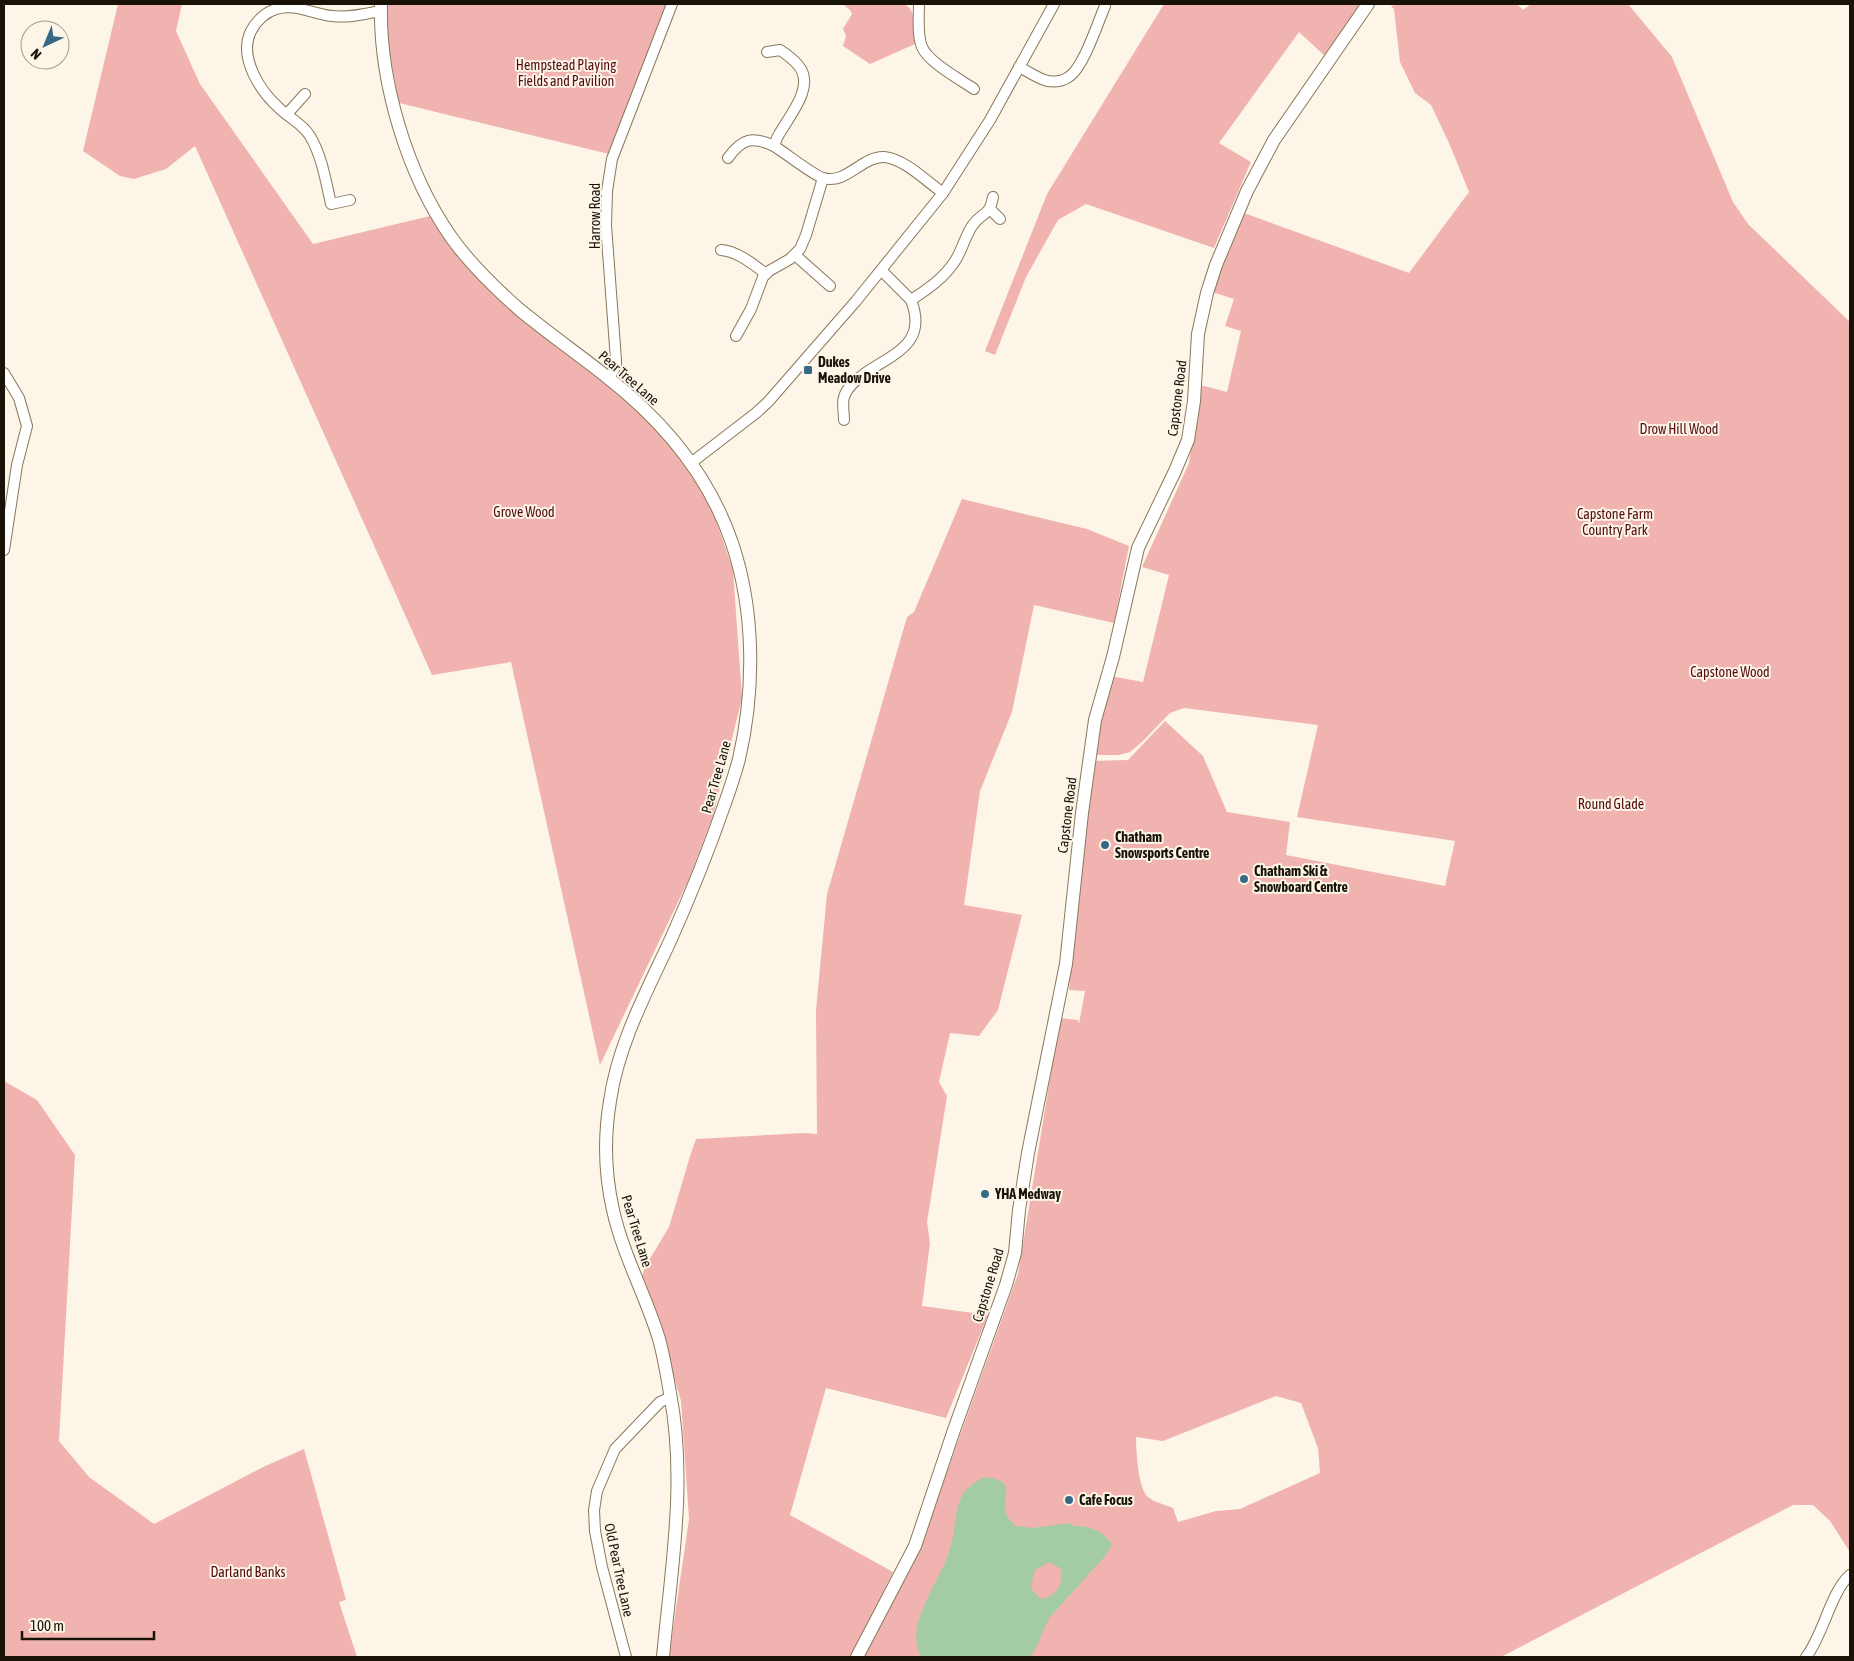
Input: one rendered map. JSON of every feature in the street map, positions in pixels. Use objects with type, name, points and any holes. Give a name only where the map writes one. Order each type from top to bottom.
[{"type":"street","name":"Harrow Road","points":[[609,378],[616,366],[606,225],[607,191],[612,159],[672,4]]},
{"type":"street","points":[[919,4],[920,41],[924,52],[974,89]]},
{"type":"street","points":[[691,463],[768,402],[882,270],[943,193],[990,120],[1054,4]]},
{"type":"street","name":"Capstone Road","points":[[857,1657],[915,1546],[1006,1285],[1015,1253],[1019,1210],[1028,1153],[1066,964],[1082,813],[1095,720],[1115,648],[1138,548],[1188,440],[1194,401],[1198,334],[1207,293],[1216,265],[1247,191],[1274,140],[1368,4]]},
{"type":"street","points":[[1019,67],[1045,81],[1060,80],[1070,76],[1083,58],[1105,6]]},
{"type":"street","points":[[350,200],[331,204],[324,173],[313,142],[306,131],[277,106],[262,89],[250,63],[247,52],[248,39],[258,22],[268,12],[282,7],[341,17],[380,7]]},
{"type":"street","name":"Pear Tree Lane","points":[[380,7],[385,72],[395,112],[420,179],[443,224],[464,254],[491,284],[536,323],[609,378],[655,420],[691,463],[711,495],[724,522],[732,542],[746,600],[750,644],[748,709],[738,762],[694,887],[640,1007],[621,1055],[609,1104],[606,1138],[607,1173],[613,1211],[623,1245],[659,1340],[671,1397],[677,1441],[679,1494],[662,1657]]},
{"type":"street","points":[[767,52],[780,50],[793,60],[802,71],[805,82],[801,96],[776,138],[774,146]]},
{"type":"street","points":[[287,114],[305,94]]},
{"type":"street","points":[[728,158],[735,149],[747,140],[759,140],[774,146],[823,178],[841,176],[869,160],[884,157],[906,166],[943,193]]},
{"type":"street","points":[[736,336],[751,310],[766,274],[795,255],[806,235],[823,178]]},
{"type":"street","points":[[911,300],[933,285],[946,273],[959,254],[973,224],[991,210],[993,197]]},
{"type":"street","points":[[991,210],[1000,219]]},
{"type":"street","points":[[720,250],[746,260],[766,274]]},
{"type":"street","points":[[795,255],[830,286]]},
{"type":"street","points":[[844,420],[843,399],[852,384],[904,347],[912,338],[916,327],[911,300],[882,270]]},
{"type":"street","points":[[4,373],[19,398],[27,428],[17,465],[4,550]]},
{"type":"street","name":"Old Pear Tree Lane","points":[[626,1657],[602,1567],[595,1531],[594,1510],[597,1491],[615,1449],[660,1402],[671,1397]]},
{"type":"street","points":[[1806,1657],[1840,1588],[1850,1575]]},
{"type":"green space","name":"Grove Wood","points":[[118,4],[182,4],[176,31],[200,84],[313,244],[430,216],[446,239],[640,413],[674,449],[711,506],[733,570],[742,698],[713,816],[689,879],[600,1065],[511,662],[432,675],[195,146],[166,169],[134,179],[120,176],[83,151]]},
{"type":"green space","name":"Hempstead Playing Fields and Pavilion","points":[[386,4],[669,4],[609,154],[399,103],[389,50]]},
{"type":"green space","points":[[843,4],[903,4],[911,10],[913,15],[915,44],[870,64],[843,46],[846,36],[843,29],[852,14]]},
{"type":"green space","points":[[1164,4],[1363,4],[1326,57],[1299,32],[1219,143],[1251,162],[1214,248],[1086,204],[1058,220],[1026,277],[995,355],[985,351],[1047,194]]},
{"type":"green space","points":[[1395,4],[1517,4],[1523,10],[1531,4],[1628,4],[1672,57],[1733,202],[1748,224],[1850,322],[1850,1552],[1830,1521],[1813,1505],[1793,1505],[1501,1657],[863,1657],[920,1547],[1018,1274],[1060,1018],[1078,1020],[1079,1024],[1085,991],[1069,990],[1091,761],[1128,760],[1165,721],[1203,756],[1227,812],[1290,822],[1286,855],[1445,886],[1455,841],[1297,817],[1318,725],[1184,708],[1170,713],[1130,752],[1119,755],[1092,755],[1110,676],[1143,682],[1169,575],[1142,567],[1189,463],[1200,385],[1227,392],[1241,331],[1225,326],[1234,299],[1212,292],[1244,213],[1409,273],[1469,192],[1431,105],[1415,93],[1400,62],[1394,9],[1391,7]],"holes":[[[1276,1396],[1301,1403],[1318,1448],[1320,1473],[1240,1509],[1216,1511],[1178,1522],[1173,1508],[1153,1500],[1145,1493],[1138,1469],[1136,1437],[1163,1441]]]},
{"type":"green space","points":[[962,499],[1087,529],[1129,546],[1114,623],[1034,605],[1012,712],[980,791],[964,905],[1022,915],[998,1010],[979,1036],[950,1033],[939,1082],[947,1096],[927,1222],[930,1243],[922,1306],[988,1315],[946,1418],[826,1388],[790,1515],[893,1572],[851,1657],[669,1657],[689,1519],[681,1401],[663,1338],[642,1276],[645,1267],[669,1227],[696,1139],[803,1133],[817,1134],[816,1010],[827,894],[907,617],[914,612]]},
{"type":"green space","name":"Darland Banks","points":[[4,1081],[37,1100],[75,1155],[59,1441],[89,1477],[154,1524],[263,1467],[304,1449],[346,1600],[339,1602],[357,1657],[4,1657]]},
{"type":"shaded area","points":[[985,1477],[996,1479],[1005,1486],[1005,1509],[1015,1526],[1033,1528],[1070,1523],[1073,1526],[1085,1527],[1100,1532],[1112,1545],[1106,1555],[1050,1617],[1030,1657],[921,1657],[917,1644],[920,1617],[950,1549],[960,1500],[967,1489]],"holes":[[[1050,1562],[1062,1570],[1060,1585],[1051,1596],[1041,1599],[1032,1590],[1035,1570]]]},
{"type":"place","name":"Dukes Meadow Drive","points":[[808,370]]},
{"type":"place","name":"Chatham Snowsports Centre","points":[[1105,845]]},
{"type":"place","name":"Chatham Ski & Snowboard Centre","points":[[1244,879]]},
{"type":"place","name":"YHA Medway","points":[[985,1194]]},
{"type":"place","name":"Cafe Focus","points":[[1069,1500]]},
{"type":"park label","name":"Drow Hill Wood","points":[[1679,429]]},
{"type":"park label","name":"Capstone Farm Country Park","points":[[1615,522]]},
{"type":"park label","name":"Capstone Wood","points":[[1730,672]]},
{"type":"park label","name":"Round Glade","points":[[1611,804]]}]
